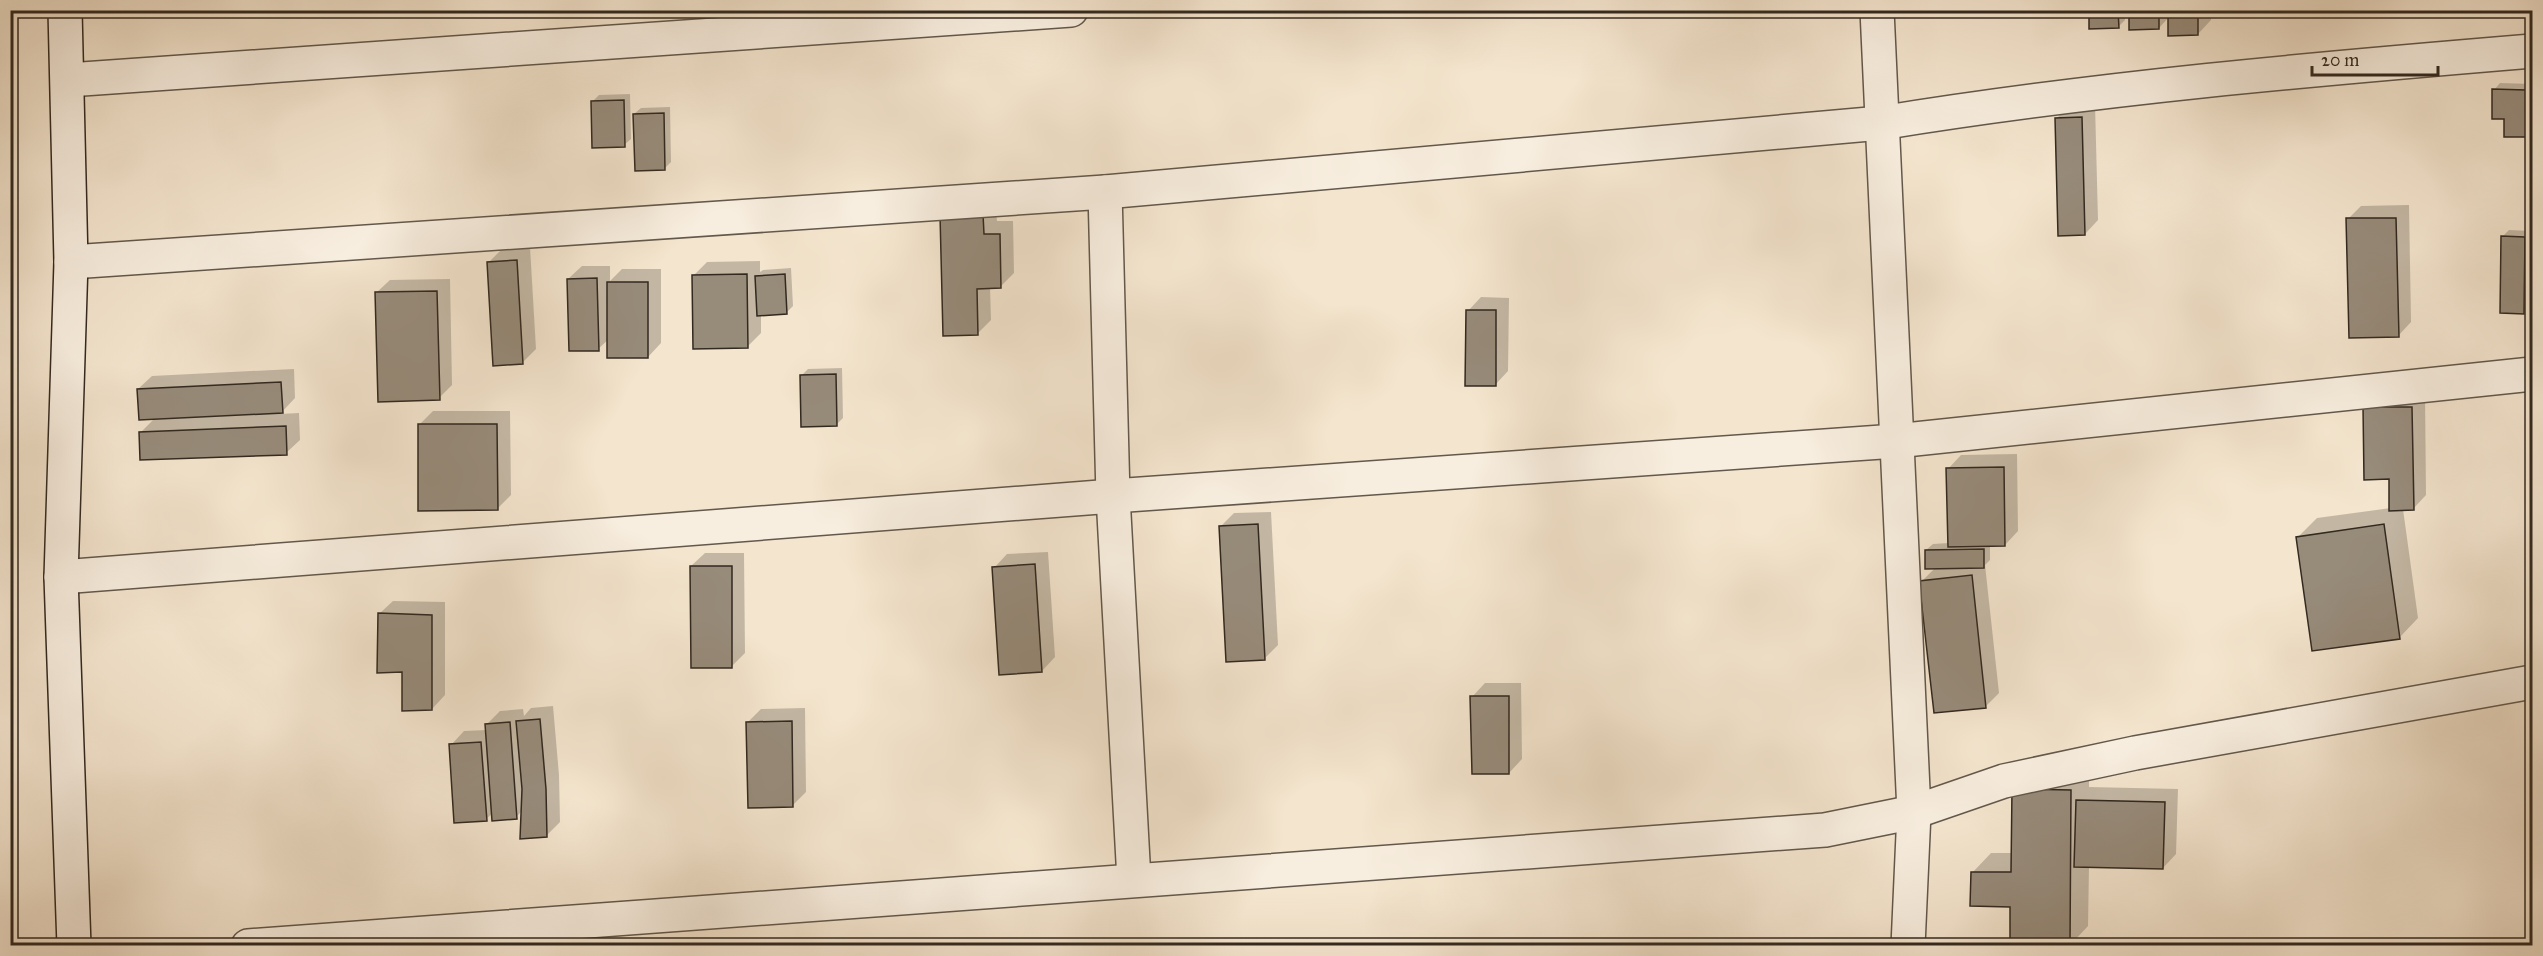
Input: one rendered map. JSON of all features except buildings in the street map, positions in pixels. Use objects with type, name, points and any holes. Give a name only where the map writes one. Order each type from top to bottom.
[{"type":"street","points":[[65,10],[71,262],[61,577],[74,945]]},
{"type":"street","points":[[68,80],[1071,10]]},
{"type":"street","points":[[1877,10],[1914,812],[1908,945]]},
{"type":"street","points":[[71,262],[1105,192],[1881,123],[1984,106],[2380,63],[2532,51]]},
{"type":"street","points":[[1105,192],[1113,496],[1134,880]]},
{"type":"street","points":[[61,577],[1113,496],[1896,441],[2532,374]]},
{"type":"street","points":[[248,945],[1825,830],[1914,812],[2004,781],[2135,753],[2532,682]]}]
